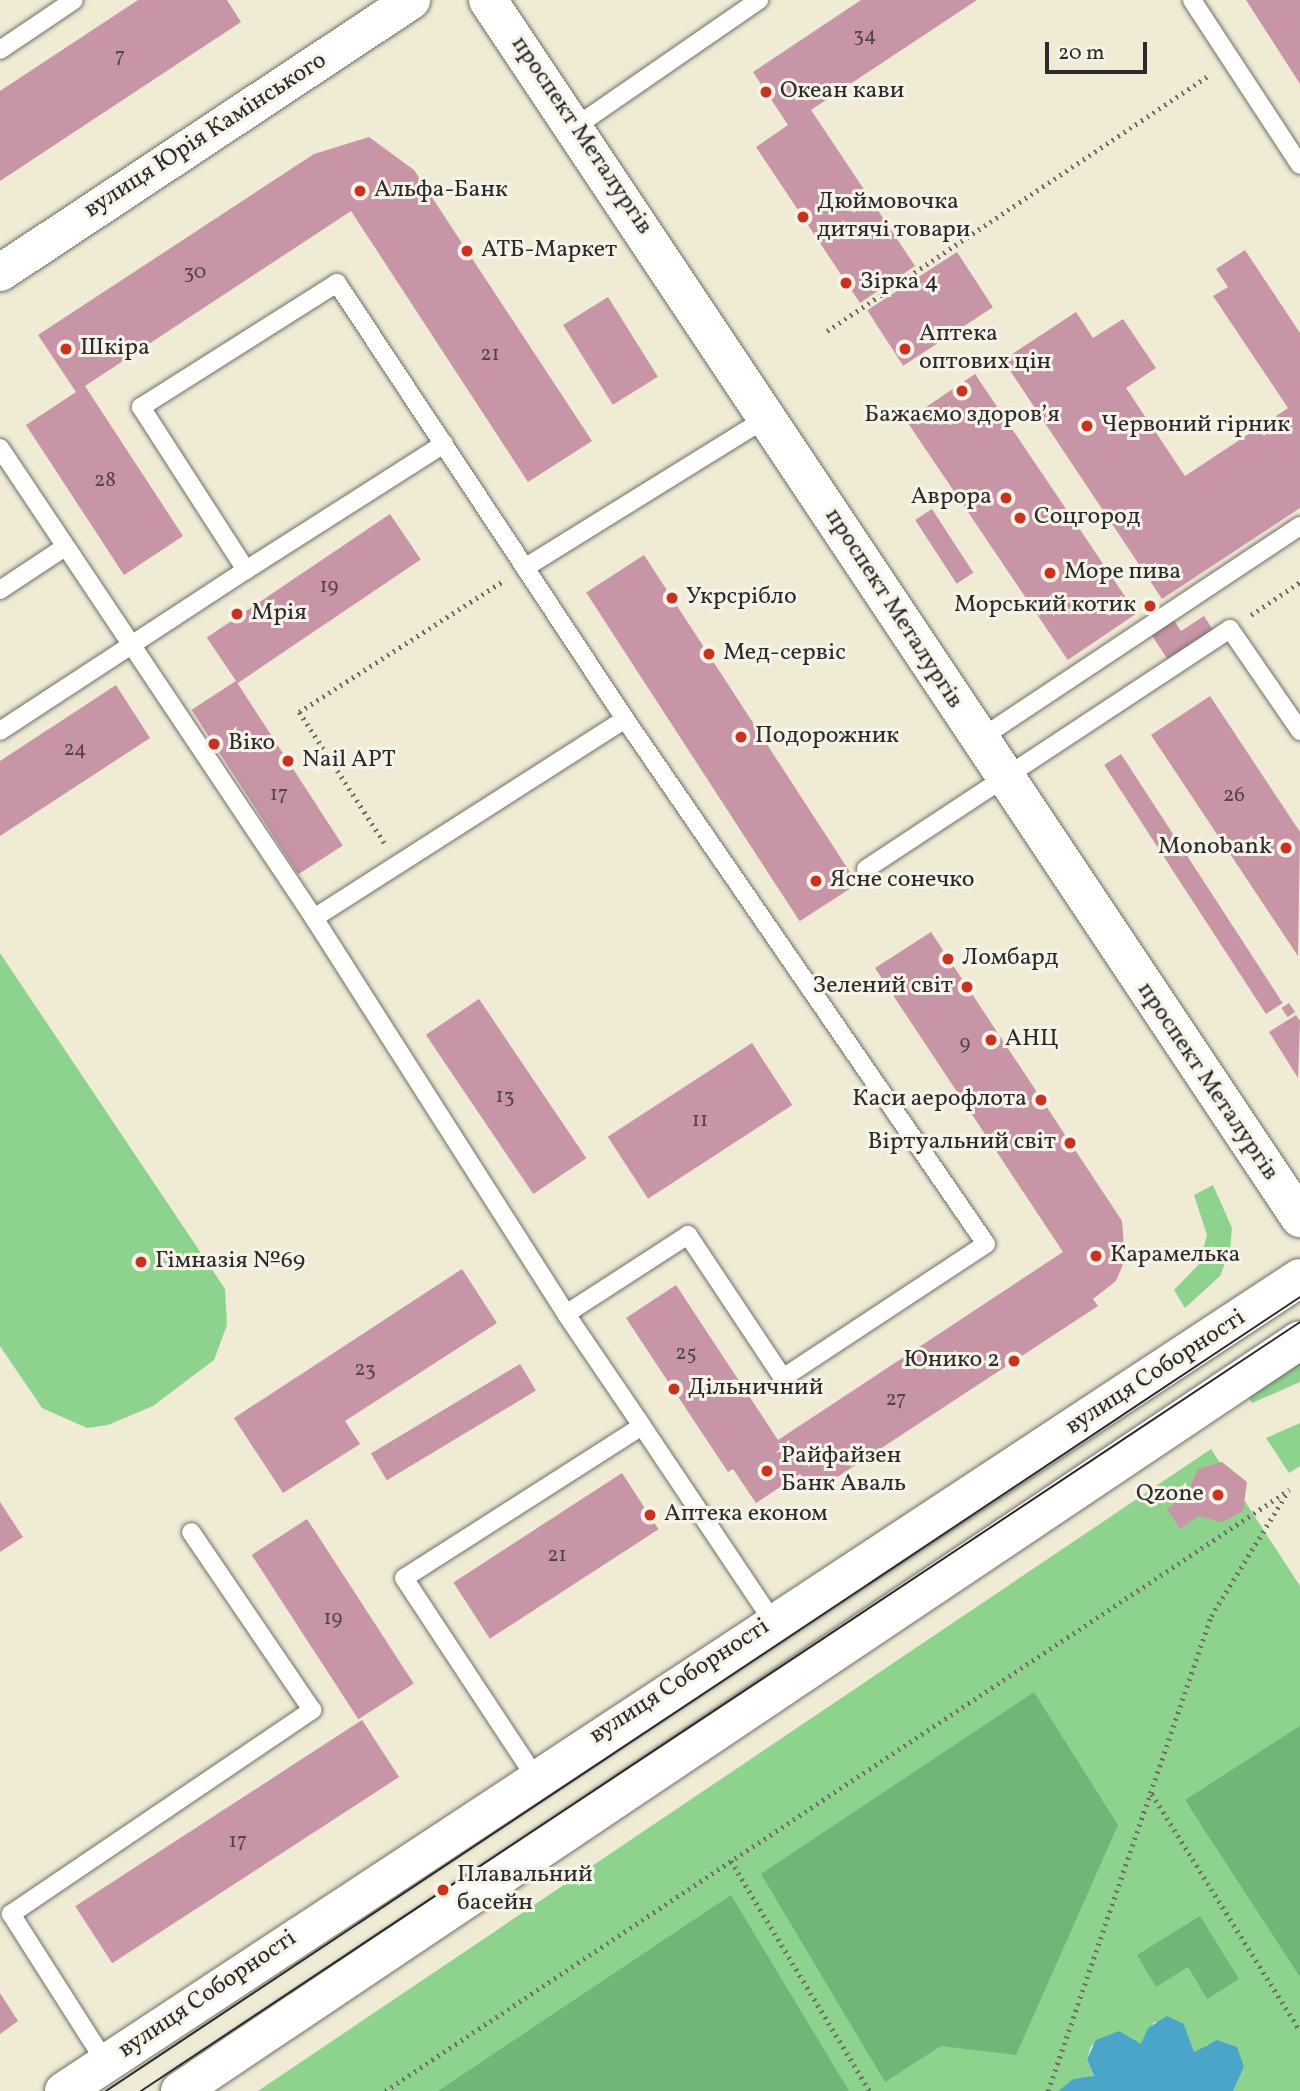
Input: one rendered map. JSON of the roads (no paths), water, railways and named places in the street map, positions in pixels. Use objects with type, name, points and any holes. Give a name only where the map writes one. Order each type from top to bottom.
[{"type":"main road","name":"проспект Металургів","points":[[488,0],[768,417],[978,740],[1300,1218]]},
{"type":"main road","name":"вулиця Соборності","points":[[64,2091],[535,1777],[1300,1278]]},
{"type":"main road","name":"вулиця Соборності","points":[[180,2091],[1300,1340]]},
{"type":"street","name":"вулиця Юрія Камінського","points":[[0,272],[411,0]]},
{"type":"lane","points":[[0,50],[74,0]]},
{"type":"lane","points":[[575,127],[760,0]]},
{"type":"lane","points":[[1192,0],[1300,165]]},
{"type":"lane","points":[[246,569],[141,407],[337,283],[625,719],[986,1244],[783,1378],[688,1235],[566,1314]]},
{"type":"lane","points":[[526,567],[768,417]]},
{"type":"lane","points":[[0,731],[246,569],[444,444]]},
{"type":"lane","points":[[0,448],[314,918],[566,1314],[773,1622]]},
{"type":"lane","points":[[978,740],[1300,526]]},
{"type":"lane","points":[[0,590],[65,547]]},
{"type":"lane","points":[[866,869],[1005,780],[1230,629],[1300,731]]},
{"type":"lane","points":[[314,918],[625,719]]},
{"type":"lane","points":[[535,1777],[404,1578],[642,1426]]},
{"type":"lane","points":[[106,2063],[11,1914],[312,1710],[191,1532]]},
{"type":"water","points":[[1167,2016],[1184,2024],[1194,2052],[1217,2040],[1237,2047],[1244,2067],[1233,2091],[1058,2091],[1073,2079],[1094,2076],[1087,2059],[1096,2040],[1119,2031],[1141,2044],[1148,2028]]},
{"type":"tram line","points":[[106,2091],[1300,1297]]},
{"type":"tram line","points":[[141,2091],[1300,1322]]},
{"type":"place","name":"Океан кави","points":[[766,92]]},
{"type":"place","name":"Альфа-Банк","points":[[360,191]]},
{"type":"place","name":"Дюймовочка дитячі товари","points":[[803,217]]},
{"type":"place","name":"АТБ-Маркет","points":[[467,251]]},
{"type":"place","name":"Зірка 4","points":[[846,283]]},
{"type":"place","name":"Шкіра","points":[[66,349]]},
{"type":"place","name":"Аптека оптових цін","points":[[905,349]]},
{"type":"place","name":"Бажаємо здоровʼя","points":[[962,391]]},
{"type":"place","name":"Червоний гірник","points":[[1087,426]]},
{"type":"place","name":"Аврора","points":[[1006,498]]},
{"type":"place","name":"Соцгород","points":[[1020,518]]},
{"type":"place","name":"Море пива","points":[[1050,573]]},
{"type":"place","name":"Укрсрібло","points":[[672,598]]},
{"type":"place","name":"Морський котик","points":[[1150,606]]},
{"type":"place","name":"Мрія","points":[[237,614]]},
{"type":"place","name":"Мед-сервіс","points":[[709,654]]},
{"type":"place","name":"Подорожник","points":[[741,737]]},
{"type":"place","name":"Віко","points":[[214,744]]},
{"type":"place","name":"Nail АРТ","points":[[288,761]]},
{"type":"place","name":"Monobank","points":[[1286,848]]},
{"type":"place","name":"Ясне сонечко","points":[[816,881]]},
{"type":"place","name":"Ломбард","points":[[948,959]]},
{"type":"place","name":"Зелений світ","points":[[967,987]]},
{"type":"place","name":"АНЦ","points":[[991,1040]]},
{"type":"place","name":"Каси аерофлота","points":[[1041,1100]]},
{"type":"place","name":"Віртуальний світ","points":[[1070,1143]]},
{"type":"place","name":"Карамелька","points":[[1096,1256]]},
{"type":"place","name":"Гімназія №69","points":[[141,1262]]},
{"type":"place","name":"Юнико 2","points":[[1014,1361]]},
{"type":"place","name":"Дільничний","points":[[674,1389]]},
{"type":"place","name":"Райфайзен Банк Аваль","points":[[767,1471]]},
{"type":"place","name":"Qzone","points":[[1218,1495]]},
{"type":"place","name":"Аптека економ","points":[[650,1515]]},
{"type":"place","name":"Плавальний басейн","points":[[443,1890]]}]
